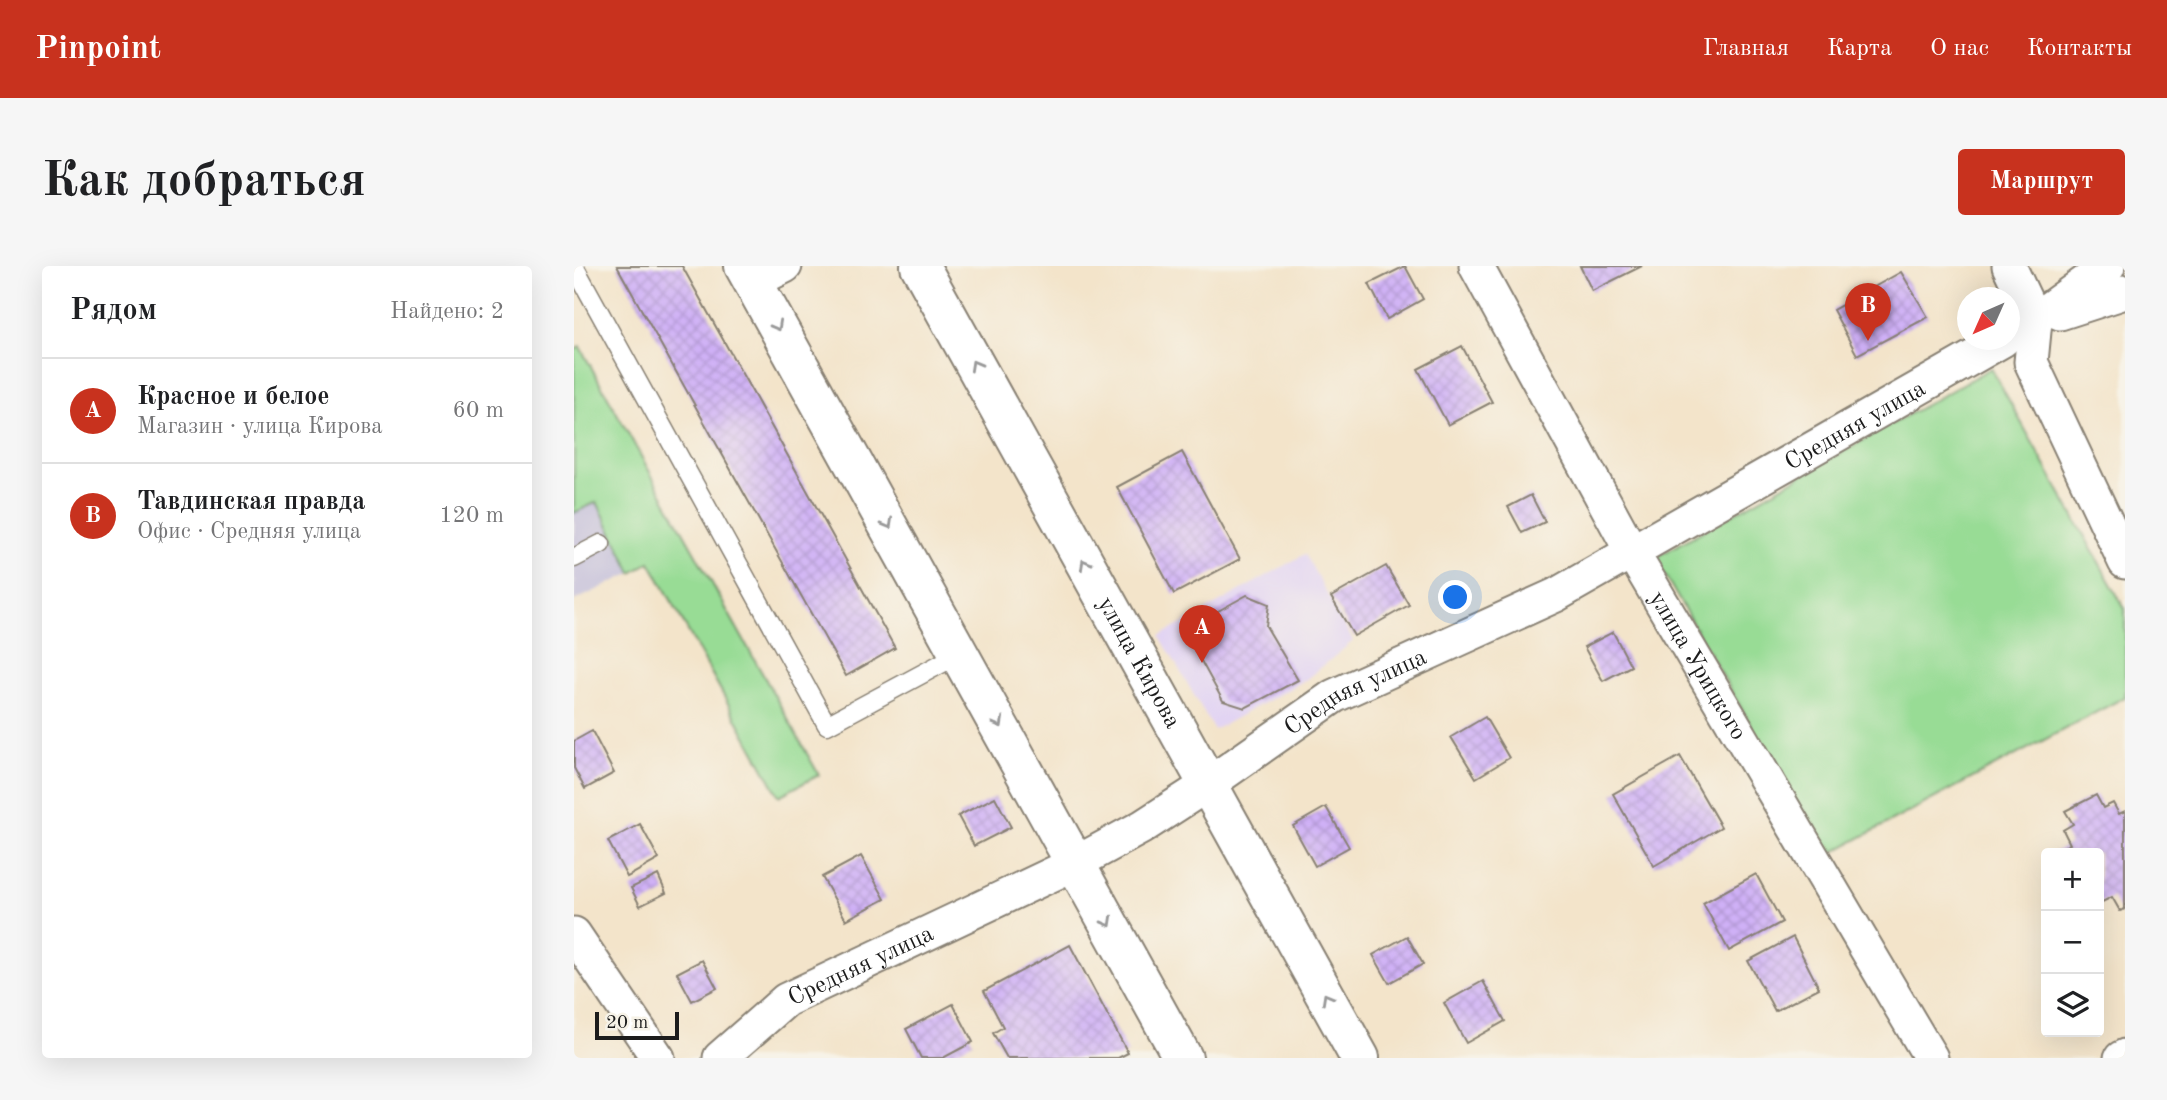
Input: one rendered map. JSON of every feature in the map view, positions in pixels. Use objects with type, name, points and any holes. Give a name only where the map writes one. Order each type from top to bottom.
[{"type":"main road","name":"улица Кирова","points":[[920,266],[1360,1058]]},
{"type":"main road","points":[[761,271],[961,653],[1183,1058]]},
{"type":"street","name":"улица Урицкого","points":[[1476,266],[1633,554],[1931,1058]]},
{"type":"street","points":[[2009,266],[2031,362],[2125,562]]},
{"type":"street","points":[[2022,328],[2108,266]]},
{"type":"street","points":[[2022,328],[2125,292]]},
{"type":"street","name":"Средняя улица","points":[[720,1058],[786,1000],[1076,863],[1142,827],[1208,785],[1334,696],[1556,595],[1633,554],[1986,350]]},
{"type":"street","points":[[574,934],[658,1058]]},
{"type":"lane","points":[[574,266],[827,725],[961,653]]},
{"type":"lane","points":[[574,558],[601,544]]},
{"type":"shaded area","points":[[597,502],[632,573],[574,601],[574,513]]},
{"type":"shaded area","points":[[1305,554],[1353,641],[1307,679],[1214,730],[1160,636]]},
{"type":"green space","points":[[580,347],[819,775],[779,796],[650,562],[632,573],[597,502],[574,513],[574,350]]},
{"type":"green space","points":[[1991,368],[2125,609],[2125,697],[1826,856],[1655,558]]},
{"type":"building","points":[[617,266],[682,266],[895,648],[846,676]]},
{"type":"building","points":[[1405,266],[1423,299],[1387,319],[1369,284]]},
{"type":"building","points":[[1580,266],[1642,266],[1592,291]]},
{"type":"building","points":[[1901,272],[1928,317],[1857,355],[1833,310]]},
{"type":"building","points":[[1462,346],[1492,402],[1448,425],[1418,369]]},
{"type":"building","points":[[1182,452],[1240,559],[1174,594],[1117,487]]},
{"type":"building","points":[[1531,495],[1545,522],[1522,533],[1508,507]]},
{"type":"building","points":[[1386,566],[1409,605],[1354,636],[1331,597]]},
{"type":"building","points":[[1247,595],[1269,604],[1266,626],[1298,680],[1245,708],[1223,701],[1184,630]]},
{"type":"building","points":[[1613,632],[1631,666],[1603,681],[1584,647]]},
{"type":"building","points":[[1485,717],[1509,758],[1476,778],[1451,737]]},
{"type":"building","points":[[592,731],[614,773],[585,789],[574,768],[574,741]]},
{"type":"building","points":[[1680,756],[1721,827],[1654,866],[1613,794]]},
{"type":"building","points":[[2096,795],[2103,808],[2113,803],[2119,814],[2125,811],[2125,909],[2120,911],[2112,897],[2104,901],[2104,848],[2062,848],[2070,844],[2063,830],[2073,824],[2065,811]]},
{"type":"building","points":[[995,797],[1011,827],[974,846],[958,816]]},
{"type":"building","points":[[1326,807],[1349,847],[1315,866],[1293,826]]},
{"type":"building","points":[[640,824],[659,859],[627,877],[608,841]]},
{"type":"building","points":[[861,856],[885,899],[846,920],[822,877]]},
{"type":"building","points":[[1756,874],[1782,922],[1729,951],[1703,903]]},
{"type":"building","points":[[658,875],[666,893],[640,906],[631,888]]},
{"type":"building","points":[[1407,936],[1423,964],[1389,983],[1373,955]]},
{"type":"building","points":[[1793,937],[1819,988],[1775,1011],[1748,961]]},
{"type":"building","points":[[1070,945],[1128,1053],[1118,1058],[1007,1058],[993,1033],[1003,1027],[984,991]]},
{"type":"building","points":[[702,960],[717,988],[692,1001],[677,973]]},
{"type":"building","points":[[1483,981],[1505,1021],[1466,1043],[1444,1003]]},
{"type":"building","points":[[953,1004],[973,1042],[943,1058],[921,1058],[906,1029]]},
{"type":"place","name":"Тавдинская правда","points":[[1868,341]]},
{"type":"place","name":"Красное и белое","points":[[1202,663]]}]
